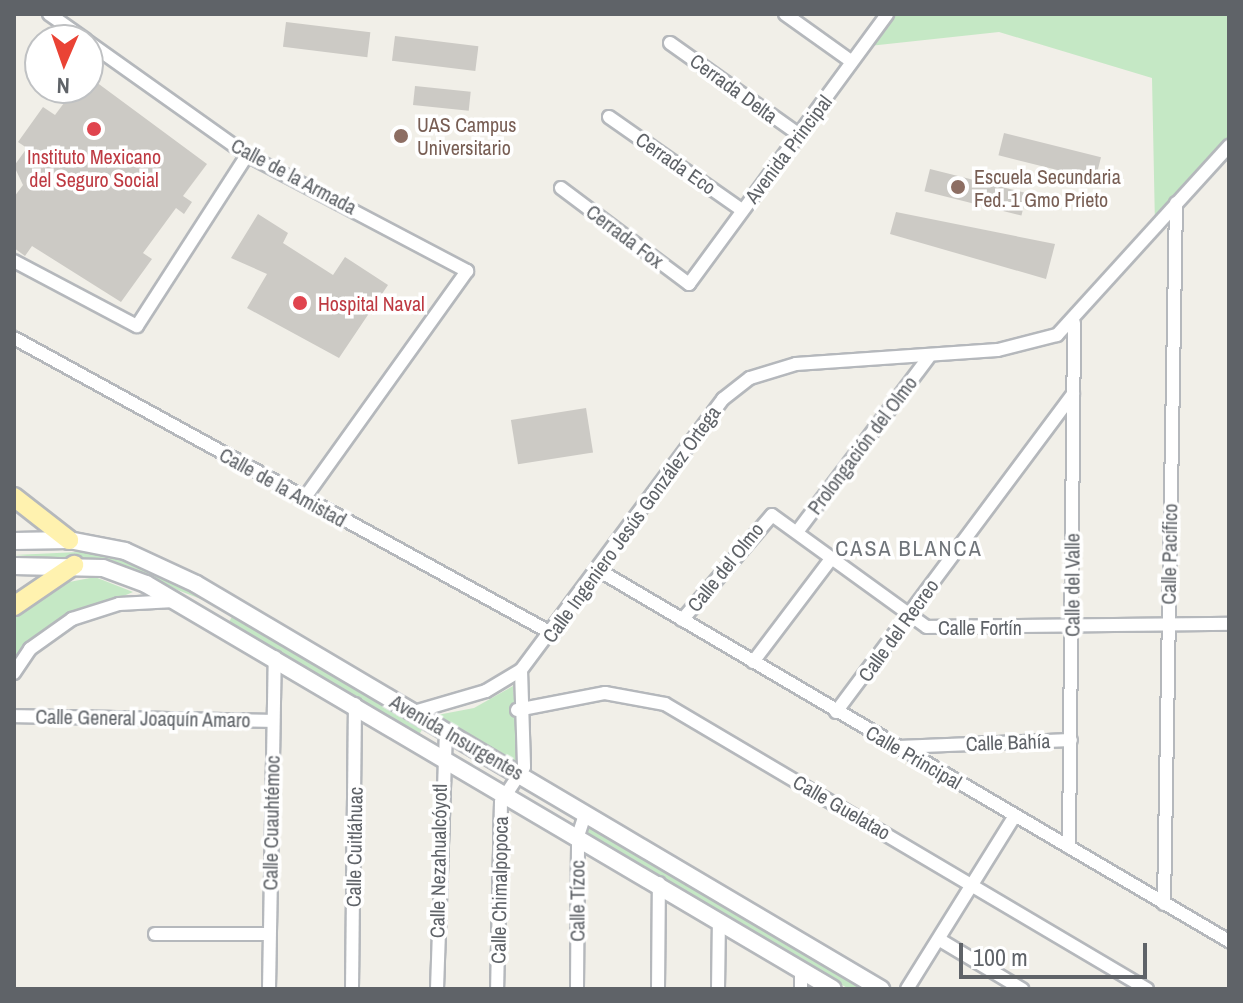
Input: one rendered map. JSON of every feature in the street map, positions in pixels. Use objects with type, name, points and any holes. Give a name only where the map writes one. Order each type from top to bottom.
[{"type":"main road","points":[[14,497],[69,540]]},
{"type":"main road","name":"Avenida Insurgentes","points":[[14,541],[69,540],[125,551],[228,602],[446,734],[521,774],[881,989]]},
{"type":"main road","points":[[14,606],[74,565]]},
{"type":"main road","name":"Avenida Insurgentes","points":[[14,566],[74,565],[121,574],[177,601],[659,883],[833,989]]},
{"type":"main road","points":[[218,624],[228,602]]},
{"type":"street","points":[[785,14],[852,62]]},
{"type":"street","name":"Avenida Principal","points":[[689,284],[887,14]]},
{"type":"street","name":"Cerrada Delta","points":[[670,43],[798,134]]},
{"type":"street","name":"Calle de la Armada","points":[[104,53],[247,155],[467,271],[304,499]]},
{"type":"street","name":"Cerrada Eco","points":[[609,117],[742,210]]},
{"type":"street","name":"Calle Ingeniero Jesús González Ortega","points":[[414,712],[486,691],[521,670],[553,634],[600,571],[669,467],[723,399],[750,378],[796,364],[928,358],[1038,343],[1074,323],[1229,146]]},
{"type":"street","points":[[14,261],[137,326],[247,155]]},
{"type":"street","name":"Cerrada Fox","points":[[561,188],[689,284]]},
{"type":"street","name":"Calle Pacífico","points":[[1164,904],[1176,203]]},
{"type":"street","name":"Calle del Valle","points":[[1069,847],[1074,323]]},
{"type":"street","name":"Calle de la Amistad","points":[[14,338],[553,634]]},
{"type":"street","name":"Prolongación del Olmo","points":[[797,532],[928,358]]},
{"type":"street","name":"Calle del Recreo","points":[[836,712],[1073,393]]},
{"type":"street","name":"Calle Fortín","points":[[768,516],[797,532],[907,617],[940,629],[1229,624]]},
{"type":"street","name":"Calle del Olmo","points":[[682,620],[768,516]]},
{"type":"street","points":[[753,662],[831,559]]},
{"type":"street","name":"Calle Principal","points":[[600,571],[1229,941]]},
{"type":"street","points":[[14,673],[30,649],[72,619],[119,604],[177,601]]},
{"type":"street","name":"Calle Cuauhtémoc","points":[[269,989],[275,657]]},
{"type":"street","points":[[509,797],[521,774],[517,710],[521,670]]},
{"type":"street","name":"Calle Guelatao","points":[[517,710],[605,693],[665,704],[1147,989]]},
{"type":"street","name":"Calle Cuitláhuac","points":[[352,989],[355,704]]},
{"type":"street","name":"Calle General Joaquín Amaro","points":[[14,716],[272,721]]},
{"type":"street","name":"Calle Nezahualcóyotl","points":[[437,989],[440,755],[446,734]]},
{"type":"street","name":"Calle Bahía","points":[[898,747],[1071,740]]},
{"type":"street","name":"Calle Chimalpopoca","points":[[497,989],[501,802],[509,797]]},
{"type":"street","name":"Calle Tízoc","points":[[577,989],[578,836],[585,815]]},
{"type":"street","points":[[907,989],[1014,817]]},
{"type":"street","points":[[658,989],[659,883]]},
{"type":"street","points":[[718,989],[719,921]]},
{"type":"street","points":[[155,934],[269,934]]},
{"type":"street","points":[[940,940],[1022,989]]},
{"type":"street","points":[[801,970],[801,989]]},
{"type":"green space","points":[[893,14],[1229,14],[1229,141],[1155,226],[1152,78],[999,32],[869,46]]},
{"type":"green space","points":[[100,551],[159,570],[216,605],[106,562],[14,555]]},
{"type":"green space","points":[[95,577],[133,592],[50,627],[14,667],[14,616],[21,608],[54,585]]},
{"type":"green space","points":[[233,615],[424,726],[419,734],[228,624]]},
{"type":"green space","points":[[513,686],[519,767],[432,716],[474,708]]},
{"type":"green space","points":[[587,826],[868,989],[849,989],[584,835]]},
{"type":"building","points":[[286,22],[370,32],[367,57],[283,47]]},
{"type":"building","points":[[395,36],[478,46],[475,71],[392,61]]},
{"type":"building","points":[[415,86],[471,92],[469,111],[413,105]]},
{"type":"building","name":"Instituto Mexicano del Seguro Social","points":[[104,88],[207,164],[183,196],[192,202],[184,214],[176,208],[143,253],[152,259],[121,302],[32,246],[25,256],[14,248],[14,197],[23,185],[14,166],[27,148],[18,142],[43,107],[55,115],[63,104],[104,104]]},
{"type":"building","points":[[1004,133],[1101,157],[1095,180],[998,155]]},
{"type":"building","points":[[930,169],[1027,193],[1021,216],[924,191]]},
{"type":"building","points":[[896,212],[1055,244],[1046,279],[890,234]]},
{"type":"building","points":[[258,214],[288,233],[283,243],[333,275],[345,257],[388,285],[339,358],[247,308],[267,274],[231,258]]},
{"type":"building","points":[[586,408],[593,452],[518,464],[511,420]]},
{"type":"place","name":"Instituto Mexicano del Seguro Social","points":[[94,129]]},
{"type":"place","name":"UAS Campus Universitario","points":[[401,136]]},
{"type":"place","name":"Escuela Secundaria Fed. 1 Gmo Prieto","points":[[958,187]]},
{"type":"place","name":"Hospital Naval","points":[[300,303]]},
{"type":"district","name":"CASA BLANCA","points":[[909,549]]}]
